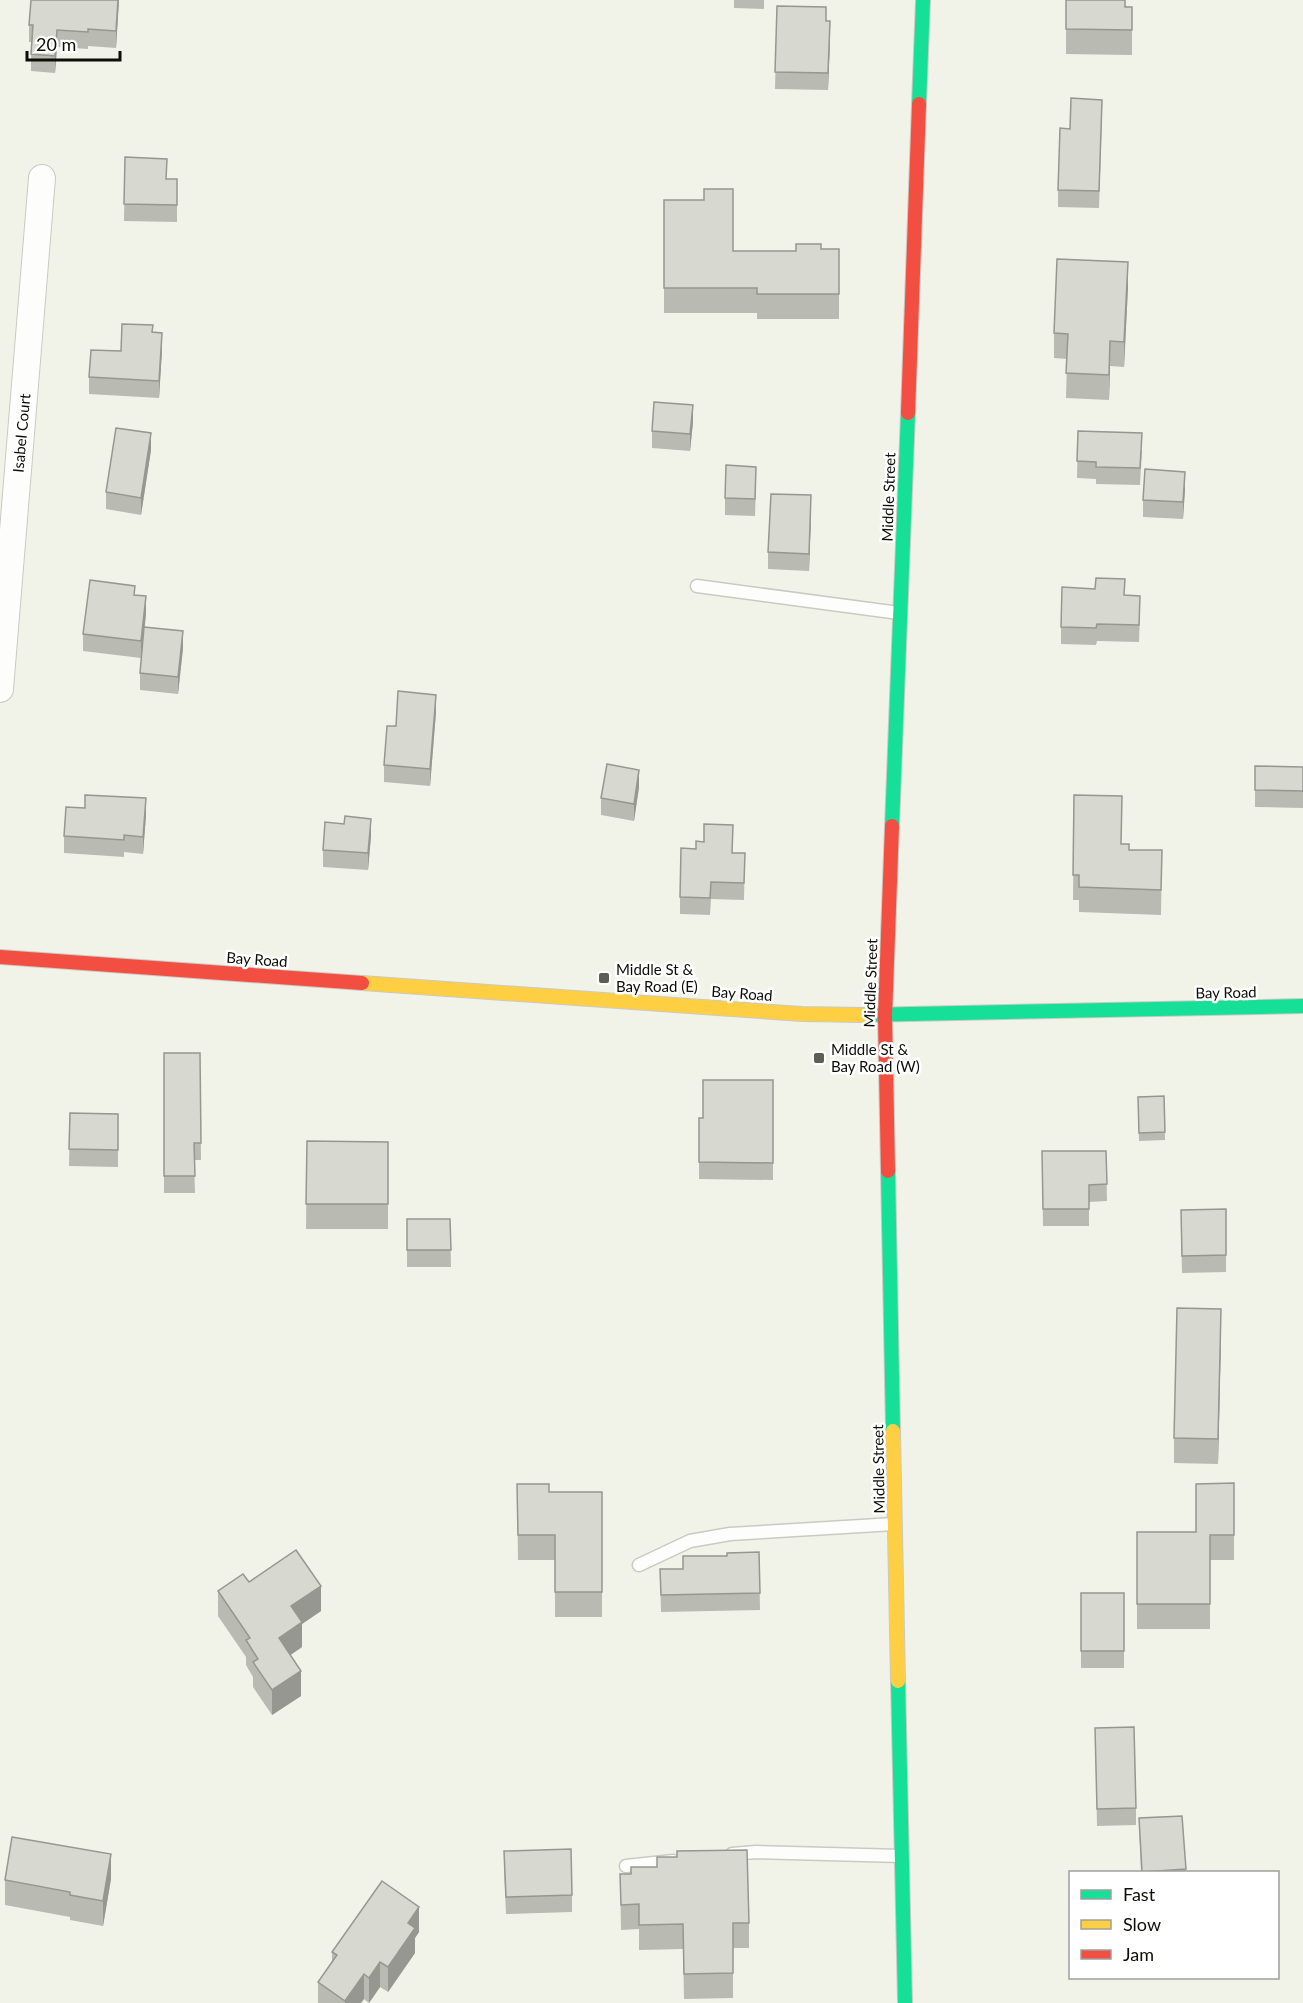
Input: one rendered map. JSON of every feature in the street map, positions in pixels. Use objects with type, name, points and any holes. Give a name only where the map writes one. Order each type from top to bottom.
[{"type":"main road","name":"Middle Street","points":[[905,2003],[885,1016],[923,0]]},
{"type":"main road","name":"Bay Road","points":[[0,957],[802,1014],[885,1016],[1303,1006]]},
{"type":"street","name":"Isabel Court","points":[[0,689],[42,178]]},
{"type":"lane","points":[[697,586],[900,613]]},
{"type":"lane","points":[[639,1565],[690,1541],[730,1534],[895,1524]]},
{"type":"lane","points":[[720,1856],[756,1852],[902,1856]]},
{"type":"lane","points":[[626,1866],[685,1860]]},
{"type":"building","points":[[31,0],[118,0],[116,31],[57,30],[55,56],[31,54],[33,25],[29,25]]},
{"type":"building","points":[[1066,0],[1125,0],[1125,7],[1132,7],[1132,30],[1066,29]]},
{"type":"building","points":[[777,6],[826,7],[826,21],[830,21],[828,73],[775,72]]},
{"type":"building","points":[[1071,98],[1102,100],[1099,191],[1058,190],[1060,128],[1070,129]]},
{"type":"building","points":[[125,157],[167,159],[166,179],[177,179],[177,205],[124,204]]},
{"type":"building","points":[[704,189],[733,189],[733,251],[796,251],[796,244],[821,244],[821,249],[839,249],[839,294],[757,294],[757,288],[664,288],[664,200],[704,200]]},
{"type":"building","points":[[1057,259],[1128,262],[1124,342],[1110,341],[1109,375],[1066,373],[1068,334],[1054,333]]},
{"type":"building","points":[[122,324],[153,325],[152,332],[162,333],[159,381],[89,377],[91,350],[121,351]]},
{"type":"building","points":[[654,402],[693,405],[690,434],[652,431]]},
{"type":"building","points":[[116,428],[151,433],[141,498],[106,492]]},
{"type":"building","points":[[1078,431],[1142,433],[1140,468],[1096,467],[1096,462],[1077,461]]},
{"type":"building","points":[[726,465],[756,467],[755,499],[725,498]]},
{"type":"building","points":[[1145,469],[1185,472],[1183,502],[1143,500]]},
{"type":"building","points":[[771,494],[811,495],[809,554],[768,552]]},
{"type":"building","points":[[1096,578],[1125,579],[1124,595],[1140,596],[1139,625],[1097,624],[1096,628],[1061,627],[1062,587],[1095,589]]},
{"type":"building","points":[[90,580],[135,586],[134,595],[146,596],[141,641],[83,634]]},
{"type":"building","points":[[144,627],[183,631],[178,677],[140,673]]},
{"type":"building","points":[[398,691],[436,695],[430,769],[384,765],[387,726],[396,726]]},
{"type":"building","points":[[607,764],[639,770],[634,804],[601,798]]},
{"type":"building","points":[[1255,766],[1303,767],[1303,791],[1255,790]]},
{"type":"building","points":[[85,795],[146,798],[143,837],[124,835],[124,840],[64,836],[66,807],[85,808]]},
{"type":"building","points":[[1074,795],[1122,796],[1121,844],[1129,844],[1129,850],[1162,850],[1161,890],[1079,887],[1079,875],[1073,875]]},
{"type":"building","points":[[345,816],[371,819],[368,853],[323,850],[325,822],[344,824]]},
{"type":"building","points":[[704,824],[733,825],[732,853],[745,853],[744,883],[711,882],[710,898],[680,897],[681,848],[696,849],[696,841],[704,842]]},
{"type":"building","points":[[164,1053],[200,1053],[201,1143],[194,1143],[195,1176],[164,1176]]},
{"type":"building","points":[[703,1080],[773,1080],[773,1163],[699,1162],[699,1118],[703,1118]]},
{"type":"building","points":[[1164,1096],[1165,1132],[1139,1133],[1138,1097]]},
{"type":"building","points":[[70,1113],[118,1114],[118,1150],[69,1149]]},
{"type":"building","points":[[307,1141],[388,1142],[388,1204],[306,1204]]},
{"type":"building","points":[[1042,1151],[1106,1151],[1107,1184],[1089,1185],[1089,1209],[1043,1209]]},
{"type":"building","points":[[1226,1209],[1226,1255],[1182,1256],[1181,1210]]},
{"type":"building","points":[[407,1219],[450,1219],[451,1250],[407,1250]]},
{"type":"building","points":[[1177,1308],[1221,1309],[1218,1439],[1174,1438]]},
{"type":"building","points":[[1234,1483],[1234,1535],[1210,1535],[1210,1604],[1137,1604],[1137,1532],[1196,1532],[1196,1484]]},
{"type":"building","points":[[517,1484],[549,1484],[549,1492],[602,1492],[602,1592],[555,1592],[555,1535],[518,1535]]},
{"type":"building","points":[[296,1550],[321,1586],[291,1606],[302,1622],[279,1638],[301,1671],[272,1690],[253,1662],[258,1659],[246,1640],[250,1638],[218,1591],[243,1574],[249,1582]]},
{"type":"building","points":[[759,1552],[760,1593],[661,1595],[660,1569],[683,1569],[683,1556],[727,1556],[727,1553]]},
{"type":"building","points":[[1081,1593],[1124,1593],[1124,1651],[1081,1651]]},
{"type":"building","points":[[1134,1727],[1136,1808],[1097,1809],[1095,1728]]},
{"type":"building","points":[[1182,1816],[1186,1869],[1142,1871],[1139,1818]]},
{"type":"building","points":[[12,1837],[111,1854],[103,1901],[70,1895],[70,1892],[5,1880]]},
{"type":"building","points":[[571,1849],[572,1895],[506,1897],[504,1851]]},
{"type":"building","points":[[747,1850],[749,1923],[733,1923],[733,1973],[684,1974],[683,1924],[639,1925],[639,1904],[621,1905],[620,1874],[631,1874],[631,1867],[657,1867],[657,1857],[677,1857],[677,1851]]},
{"type":"building","points":[[382,1881],[419,1907],[408,1923],[415,1928],[388,1967],[380,1962],[369,1978],[364,1974],[345,2001],[318,1982],[337,1955],[332,1952]]},
{"type":"traffic: fast","points":[[919,104],[923,0]]},
{"type":"traffic: fast","points":[[892,826],[908,413]]},
{"type":"traffic: fast","points":[[862,1015],[1303,1006]]},
{"type":"traffic: fast","points":[[888,1171],[893,1431]]},
{"type":"traffic: fast","points":[[898,1681],[905,2003]]},
{"type":"traffic: slow","points":[[362,983],[802,1014],[862,1015]]},
{"type":"traffic: slow","points":[[893,1431],[898,1681]]},
{"type":"traffic: jam","points":[[908,413],[919,104]]},
{"type":"traffic: jam","points":[[888,1171],[885,1016],[892,826]]},
{"type":"traffic: jam","points":[[0,957],[362,983]]},
{"type":"place","name":"Middle St & Bay Road (E)","points":[[604,978]]},
{"type":"place","name":"Middle St & Bay Road (W)","points":[[819,1058]]}]
